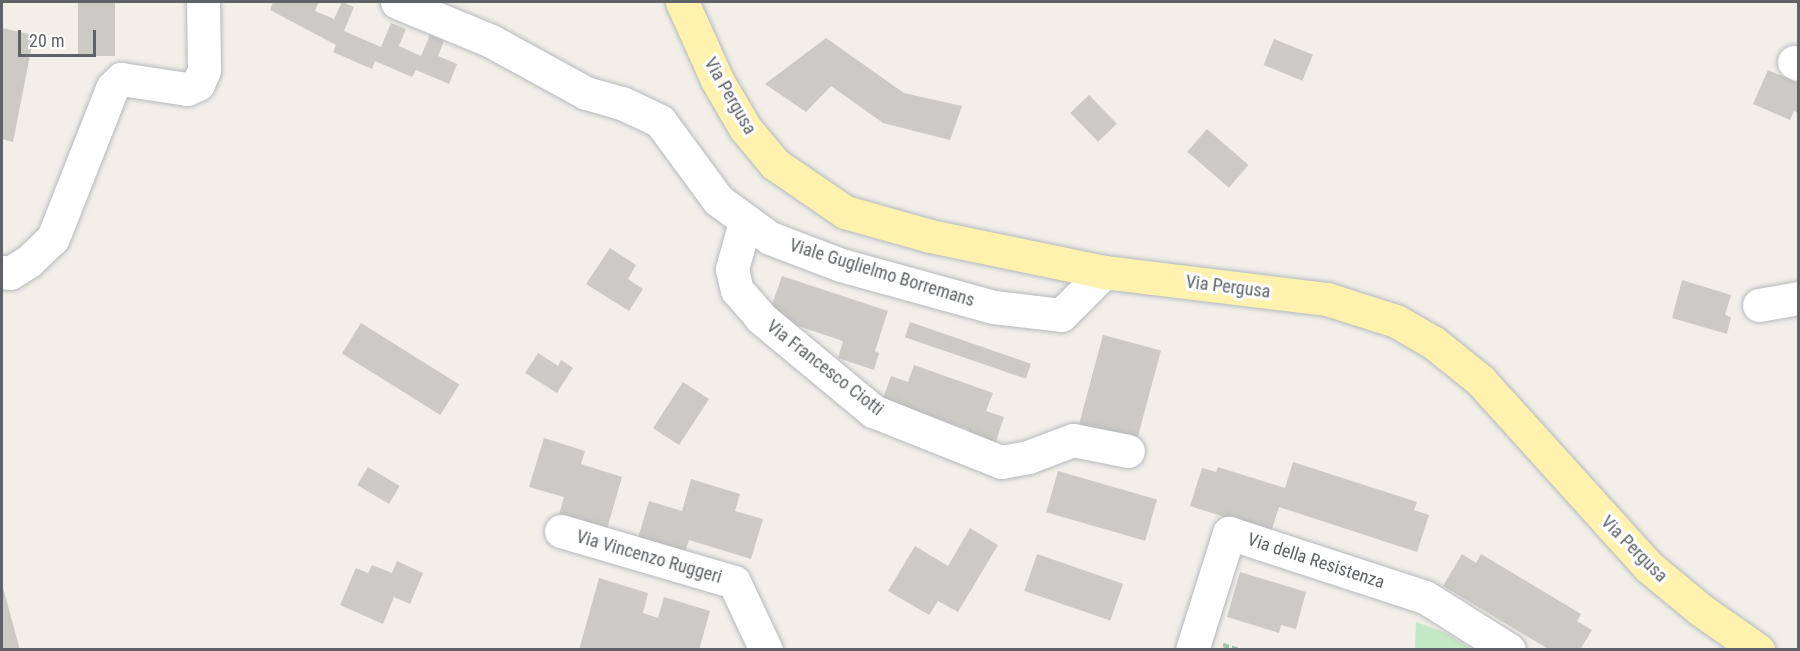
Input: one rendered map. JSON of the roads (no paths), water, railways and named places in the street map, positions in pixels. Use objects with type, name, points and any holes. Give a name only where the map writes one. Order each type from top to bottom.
[{"type":"main road","name":"Via Pergusa","points":[[682,2],[717,80],[745,128],[775,164],[845,212],[894,227],[1104,272],[1327,299],[1396,321],[1434,343],[1480,381],[1649,567],[1701,610],[1758,650]]},
{"type":"street","points":[[6,273],[42,251],[53,238],[112,88],[121,79],[187,89],[198,84],[204,70],[203,2]]},
{"type":"street","name":"Viale Guglielmo Borremans","points":[[397,2],[492,41],[586,93],[622,103],[660,121],[718,201],[770,238],[841,265],[994,307],[1061,315],[1104,272]]},
{"type":"street","name":"Via Francesco Ciotti","points":[[745,222],[732,269],[736,290],[761,318],[873,411],[1001,462],[1028,457],[1073,440],[1128,451]]},
{"type":"street","points":[[1759,305],[1798,298]]},
{"type":"street","name":"Via Vincenzo Ruggeri","points":[[561,531],[734,582],[766,650]]},
{"type":"street","name":"Via della Resistenza","points":[[1206,647],[1229,533],[1425,597],[1509,650]]}]
